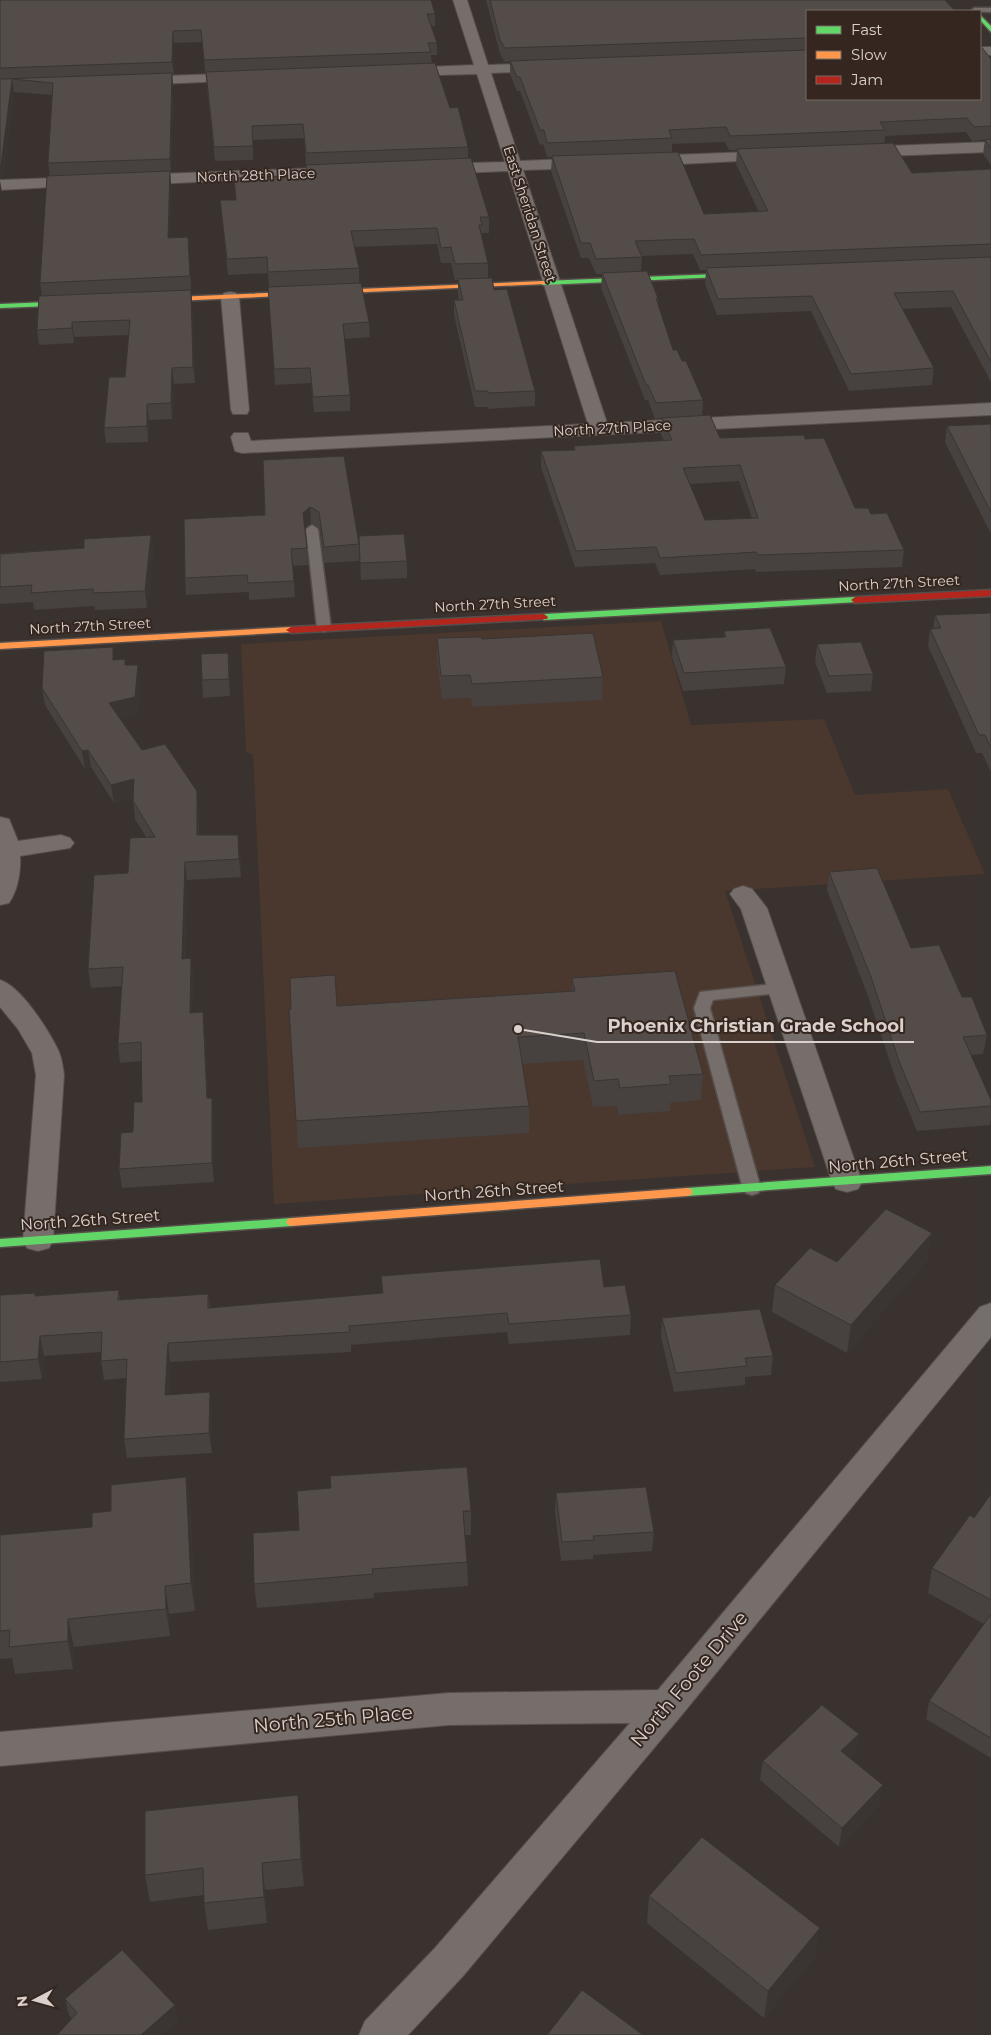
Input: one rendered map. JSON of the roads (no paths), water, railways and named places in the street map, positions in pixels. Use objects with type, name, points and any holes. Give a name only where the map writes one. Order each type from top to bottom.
[{"type":"street","name":"East Sheridan Street","points":[[460,0],[599,429]]},
{"type":"street","points":[[965,0],[973,10]]},
{"type":"street","points":[[981,19],[991,30]]},
{"type":"street","points":[[384,72],[561,66]]},
{"type":"street","points":[[118,82],[256,77]]},
{"type":"street","points":[[842,153],[991,147]]},
{"type":"street","points":[[623,162],[792,155]]},
{"type":"street","points":[[415,169],[603,162]]},
{"type":"street","name":"North 28th Place","points":[[118,181],[356,172]]},
{"type":"street","points":[[0,185],[99,181]]},
{"type":"street","points":[[140,300],[752,275]]},
{"type":"street","points":[[230,296],[240,410]]},
{"type":"street","points":[[0,306],[90,302]]},
{"type":"street","name":"North 27th Place","points":[[242,437],[242,447],[991,409]]},
{"type":"street","name":"North 27th Street","points":[[0,646],[991,593]]},
{"type":"street","points":[[0,824],[9,850],[6,878],[0,897]]},
{"type":"street","points":[[9,850],[61,843]]},
{"type":"street","points":[[743,894],[754,908],[847,1182]]},
{"type":"street","points":[[0,989],[29,1024],[46,1053],[50,1075],[38,1240]]},
{"type":"street","name":"North 26th Street","points":[[0,1242],[752,1189],[991,1170]]},
{"type":"street","name":"North Foote Drive","points":[[380,2035],[449,1962],[667,1706],[991,1315]]},
{"type":"street","name":"North 25th Place","points":[[0,1749],[449,1709],[667,1706]]},
{"type":"lane","points":[[312,528],[324,628]]},
{"type":"lane","points":[[752,1189],[702,1008],[706,996],[782,988]]},
{"type":"place","name":"Phoenix Christian Grade School","points":[[518,1029]]}]
